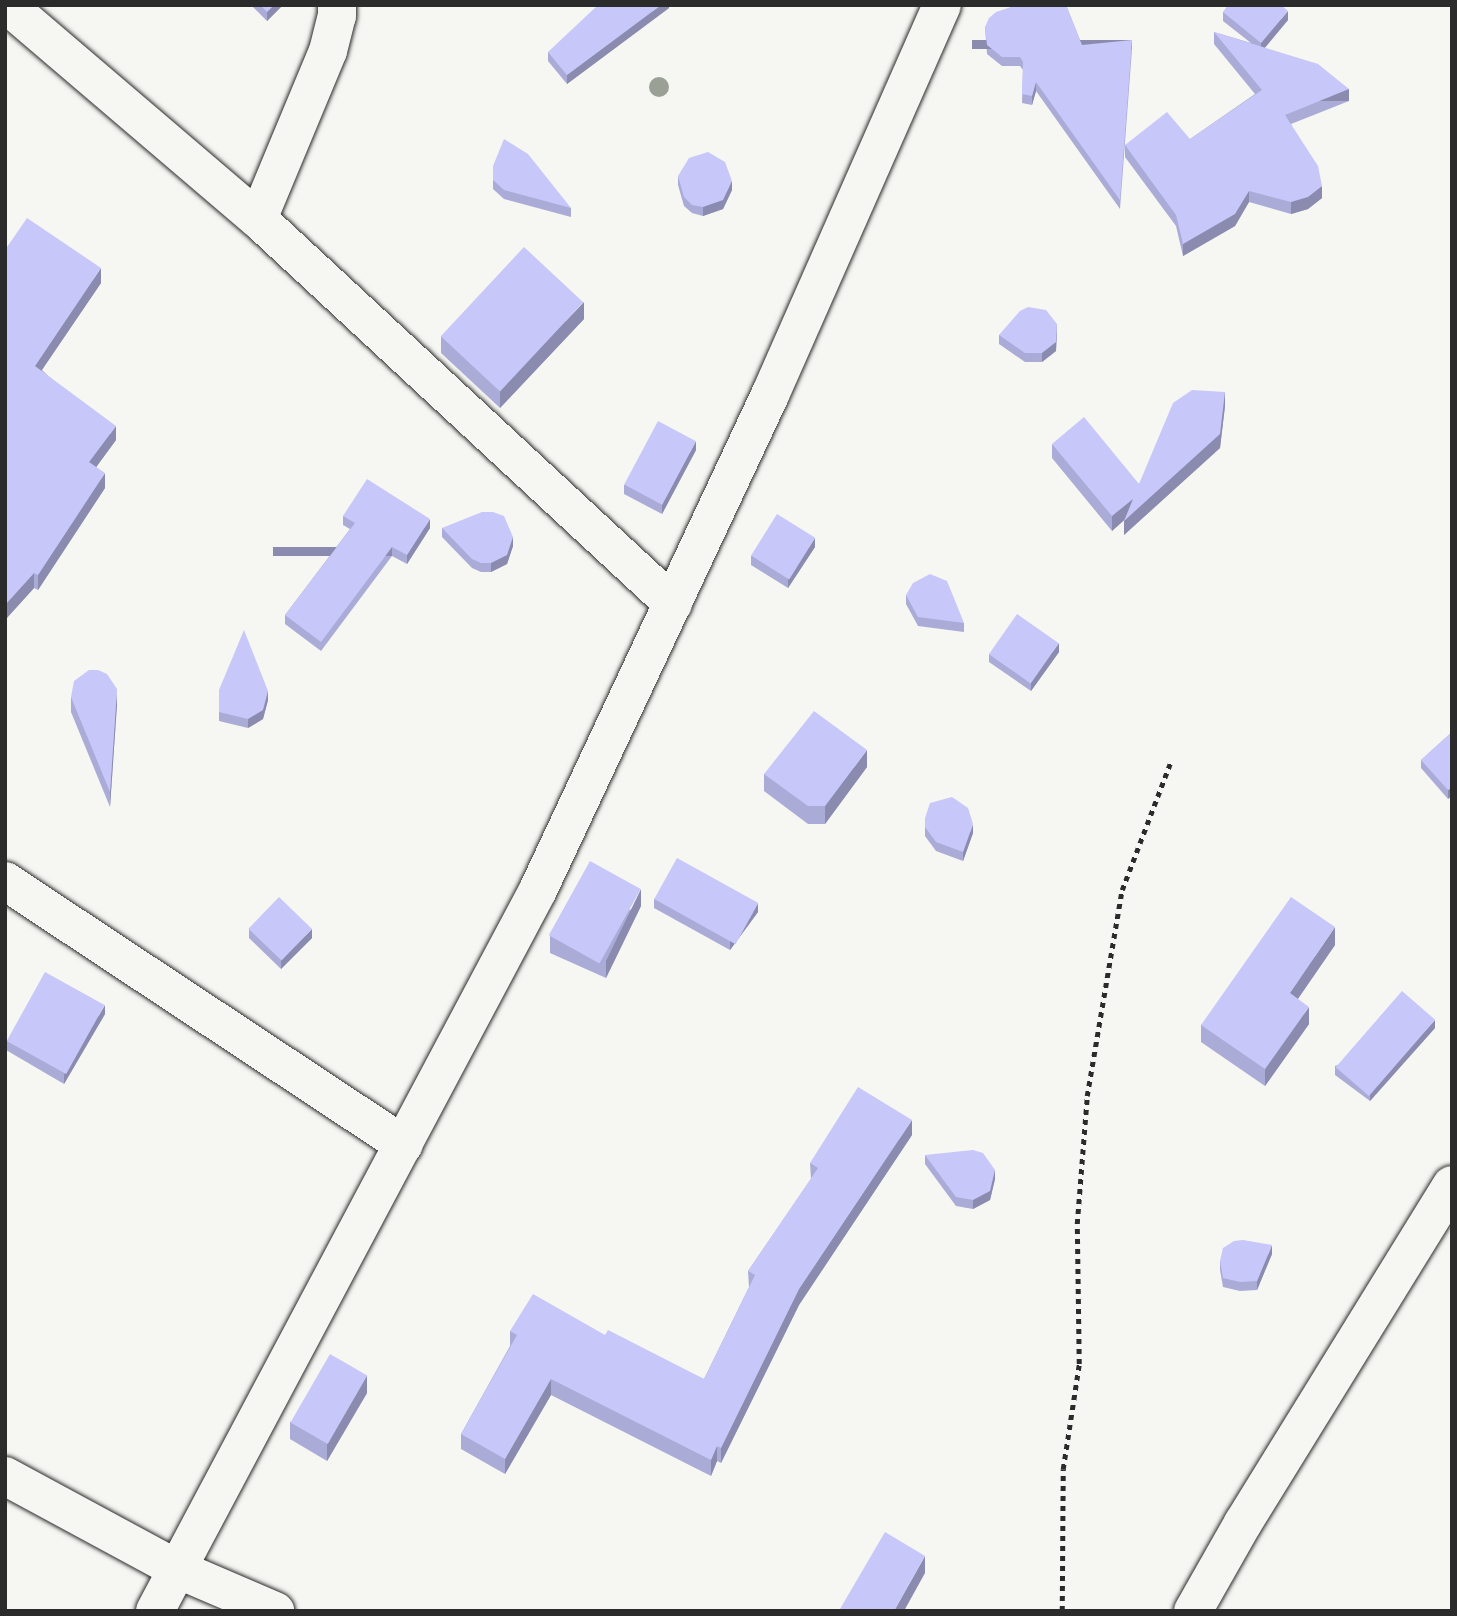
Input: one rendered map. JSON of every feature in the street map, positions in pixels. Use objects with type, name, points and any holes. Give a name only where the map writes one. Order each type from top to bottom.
[{"type":"street","points":[[7,5],[258,219],[673,604]]},
{"type":"street","points":[[258,219],[328,51],[337,16],[337,5]]},
{"type":"street","points":[[155,1611],[538,890],[770,395],[942,5]]},
{"type":"street","points":[[5,881],[404,1145]]},
{"type":"street","points":[[1193,1611],[1243,1523],[1452,1185]]},
{"type":"street","points":[[5,1476],[177,1569],[275,1611]]},
{"type":"path","points":[[1062,1611],[1063,1469],[1079,1364],[1077,1224],[1087,1096],[1122,890],[1171,761]]},
{"type":"building","points":[[260,5],[274,5],[267,12]]},
{"type":"building","points":[[598,5],[661,5],[567,75],[548,52]]},
{"type":"building","points":[[1017,5],[1066,5],[1082,45],[1132,40],[1120,200],[1036,82],[1032,96],[1022,94],[1023,62],[1020,57],[1002,57],[987,45],[985,27],[989,18],[996,12]]},
{"type":"building","points":[[1228,5],[1281,5],[1288,11],[1261,43],[1223,12]]},
{"type":"building","points":[[1214,32],[1318,64],[1349,89],[1285,115],[1318,166],[1322,186],[1308,197],[1291,202],[1249,191],[1235,214],[1183,244],[1176,215],[1125,145],[1167,112],[1190,139],[1262,90]]},
{"type":"building","points":[[504,139],[528,154],[571,208],[504,190],[493,180],[493,166]]},
{"type":"building","points":[[708,152],[725,162],[732,181],[723,200],[703,207],[692,205],[684,197],[678,176],[689,158]]},
{"type":"building","points":[[27,218],[101,268],[35,366],[116,426],[89,462],[105,473],[38,575],[34,573],[5,605],[5,250]]},
{"type":"building","points":[[524,247],[583,302],[500,391],[441,336]]},
{"type":"building","points":[[1028,307],[1046,310],[1057,324],[1056,342],[1042,353],[1025,353],[999,335],[1020,311]]},
{"type":"building","points":[[1192,390],[1225,392],[1220,434],[1124,521],[1133,499],[1112,516],[1052,444],[1084,417],[1139,484],[1173,403]]},
{"type":"building","points":[[658,421],[696,441],[662,505],[624,485]]},
{"type":"building","points":[[367,479],[430,519],[407,555],[392,547],[321,642],[285,615],[355,523],[343,516]]},
{"type":"building","points":[[482,512],[504,516],[513,537],[507,555],[491,563],[472,559],[442,528]]},
{"type":"building","points":[[777,514],[815,538],[789,579],[751,556]]},
{"type":"building","points":[[930,574],[947,581],[964,623],[918,617],[906,595],[913,583]]},
{"type":"building","points":[[1017,614],[1059,643],[1031,683],[989,654]]},
{"type":"building","points":[[244,630],[268,691],[263,710],[248,719],[219,712],[219,690]]},
{"type":"building","points":[[89,670],[107,674],[117,689],[110,792],[71,697],[74,681]]},
{"type":"building","points":[[814,711],[867,750],[825,806],[808,806],[764,774]]},
{"type":"building","points":[[1452,732],[1452,787],[1448,790],[1421,760]]},
{"type":"building","points":[[952,797],[968,808],[973,824],[963,852],[936,842],[925,827],[930,803]]},
{"type":"building","points":[[677,858],[758,903],[736,944],[654,899]]},
{"type":"building","points":[[590,861],[641,889],[600,963],[549,935]]},
{"type":"building","points":[[279,897],[312,929],[282,961],[248,929]]},
{"type":"building","points":[[1291,897],[1335,927],[1290,993],[1309,1007],[1265,1069],[1201,1025]]},
{"type":"building","points":[[45,972],[104,1005],[66,1074],[7,1041]]},
{"type":"building","points":[[1402,991],[1435,1020],[1369,1096],[1336,1067]]},
{"type":"building","points":[[858,1087],[912,1120],[799,1289],[721,1448],[717,1446],[711,1460],[551,1379],[505,1459],[461,1434],[517,1335],[510,1331],[533,1294],[605,1335],[608,1330],[704,1379],[755,1275],[748,1271],[818,1168],[810,1163]]},
{"type":"building","points":[[973,1150],[983,1153],[995,1170],[990,1191],[973,1200],[956,1197],[925,1155]]},
{"type":"building","points":[[1234,1241],[1272,1245],[1257,1281],[1240,1282],[1223,1278],[1220,1261],[1223,1248]]},
{"type":"building","points":[[330,1354],[367,1376],[328,1444],[290,1422]]},
{"type":"building","points":[[885,1532],[925,1556],[894,1611],[843,1611],[840,1609]]}]
